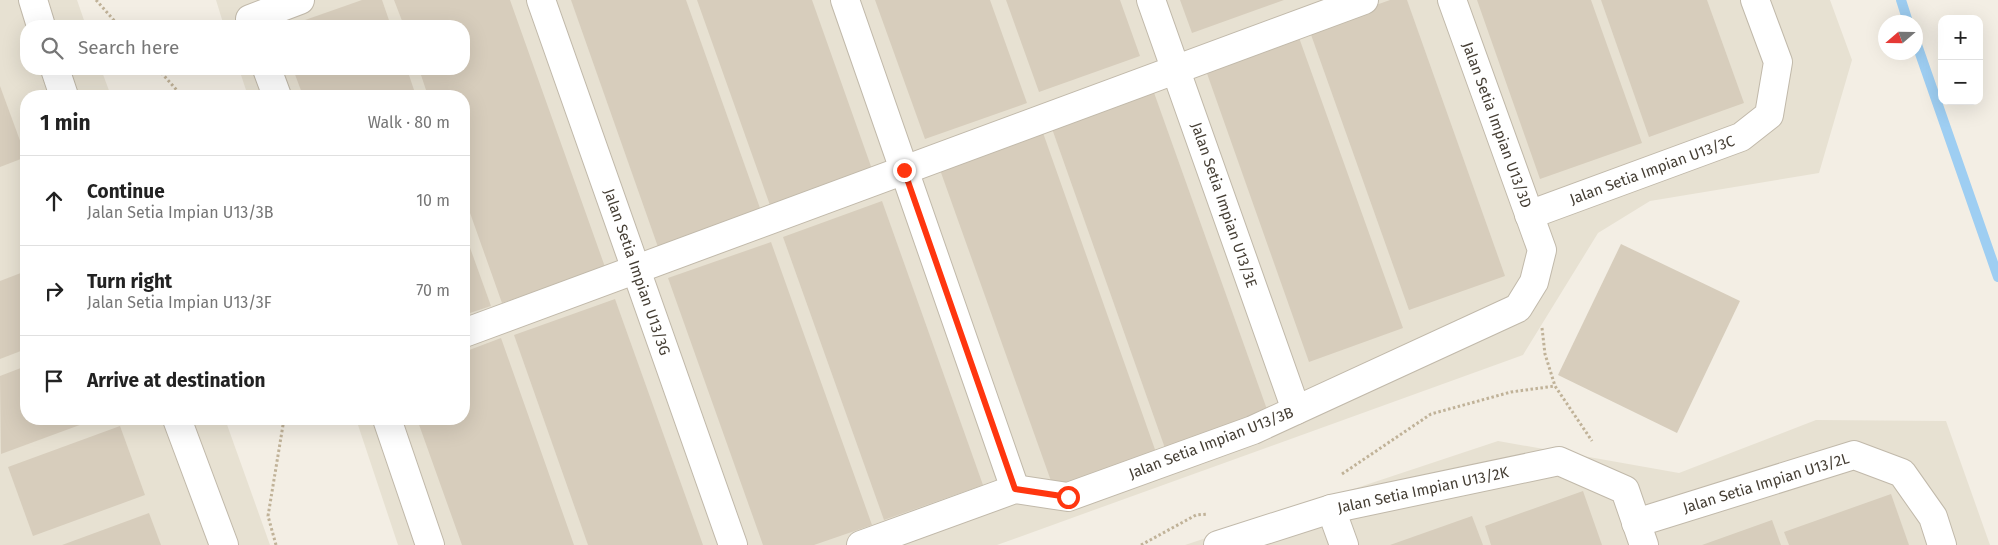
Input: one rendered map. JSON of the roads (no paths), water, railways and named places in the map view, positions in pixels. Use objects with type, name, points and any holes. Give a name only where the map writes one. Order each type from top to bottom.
[{"type":"street","points":[[33,0],[39,20]]},
{"type":"street","points":[[249,15],[300,0]]},
{"type":"street","name":"Jalan Setia Impian U13/3G","points":[[541,0],[733,545]]},
{"type":"street","points":[[844,0],[1015,489]]},
{"type":"street","name":"Jalan Setia Impian U13/3E","points":[[1151,0],[1296,410]]},
{"type":"street","points":[[470,332],[1364,0]]},
{"type":"street","name":"Jalan Setia Impian U13/3D","points":[[1452,0],[1542,250]]},
{"type":"street","name":"Jalan Setia Impian U13/3C","points":[[1529,215],[1741,137],[1769,115],[1778,62],[1755,0]]},
{"type":"street","points":[[57,75],[62,90]]},
{"type":"street","points":[[269,75],[274,90]]},
{"type":"street","name":"Jalan Setia Impian U13/3B","points":[[861,545],[1015,489],[1068,497],[1253,430],[1518,308],[1534,282],[1542,250]]},
{"type":"street","points":[[178,425],[224,545]]},
{"type":"street","points":[[389,425],[430,545]]},
{"type":"street","name":"Jalan Setia Impian U13/2L","points":[[1640,534],[1854,455],[1902,473],[1932,517],[1942,545]]},
{"type":"street","name":"Jalan Setia Impian U13/2K","points":[[1218,545],[1331,509],[1559,461],[1625,490],[1640,534]]},
{"type":"street","points":[[1331,509],[1344,545]]},
{"type":"waterway","points":[[1901,0],[1906,15]]},
{"type":"waterway","points":[[1922,60],[1998,277]]}]
